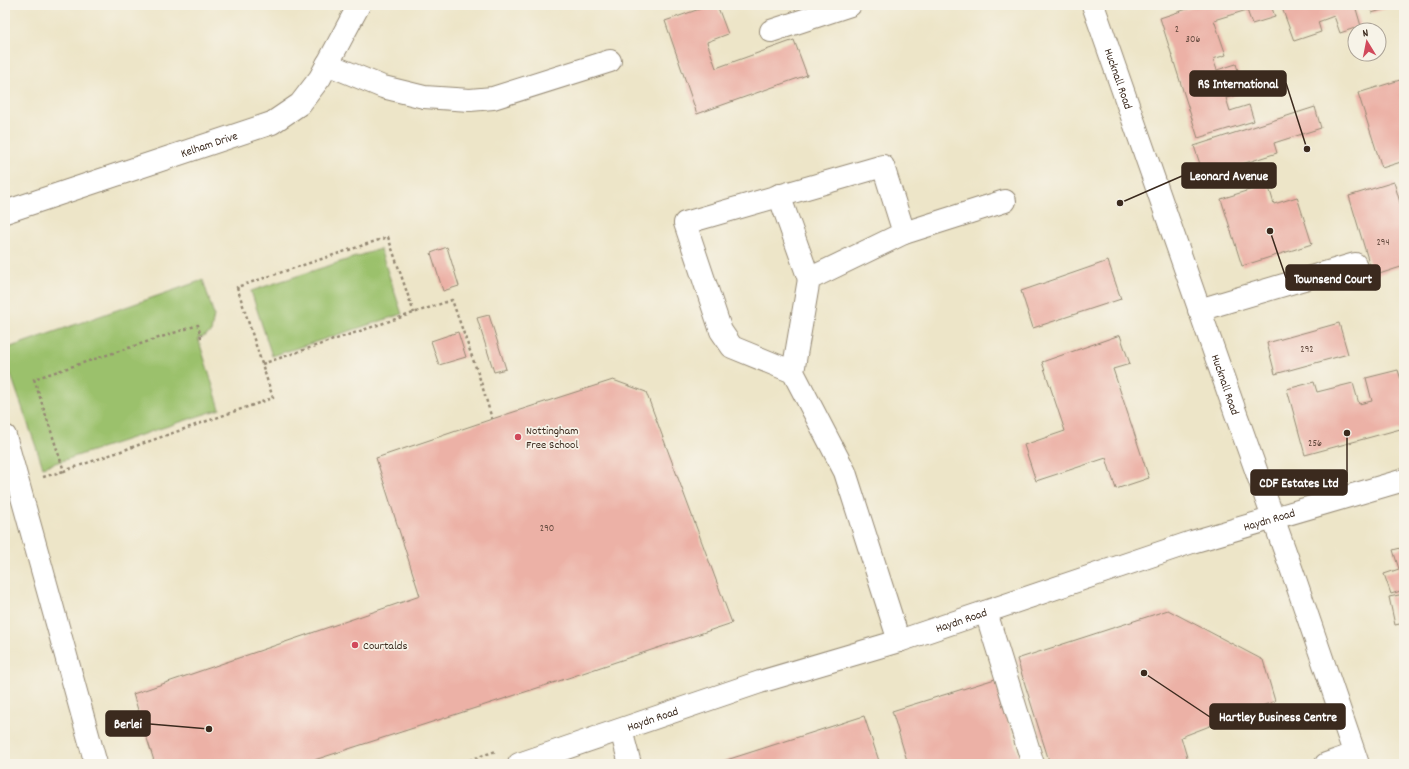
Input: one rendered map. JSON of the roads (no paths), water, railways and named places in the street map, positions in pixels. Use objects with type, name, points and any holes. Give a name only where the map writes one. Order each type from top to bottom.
[{"type":"street","name":"Kelham Drive","points":[[5,212],[272,123],[300,104],[320,78],[359,5]]},
{"type":"street","points":[[771,31],[850,5]]},
{"type":"street","name":"Hucknall Road","points":[[1097,6],[1199,310],[1274,518],[1356,759]]},
{"type":"street","points":[[327,64],[383,87],[424,97],[470,100],[493,98],[610,61]]},
{"type":"street","points":[[793,372],[732,347],[720,331],[685,223],[883,166],[904,233]]},
{"type":"street","points":[[779,195],[809,279],[793,372],[845,472],[899,641]]},
{"type":"street","points":[[809,279],[904,233],[1005,201]]},
{"type":"street","points":[[1199,310],[1354,264]]},
{"type":"street","points":[[5,436],[96,764]]},
{"type":"street","name":"Haydn Road","points":[[519,764],[760,682],[899,641],[1192,542],[1404,480]]},
{"type":"street","points":[[986,612],[1033,764]]},
{"type":"street","points":[[621,730],[630,764]]},
{"type":"street","points":[[1326,764],[1356,759]]},
{"type":"place","name":"RS International","points":[[1307,149]]},
{"type":"place","name":"Leonard Avenue","points":[[1120,203]]},
{"type":"place","name":"Townsend Court","points":[[1270,231]]},
{"type":"place","name":"CDF Estates Ltd","points":[[1347,433]]},
{"type":"place","name":"Nottingham Free School","points":[[518,437]]},
{"type":"place","name":"Courtalds","points":[[355,645]]},
{"type":"place","name":"Hartley Business Centre","points":[[1144,673]]},
{"type":"place","name":"Berlei","points":[[209,729]]}]
